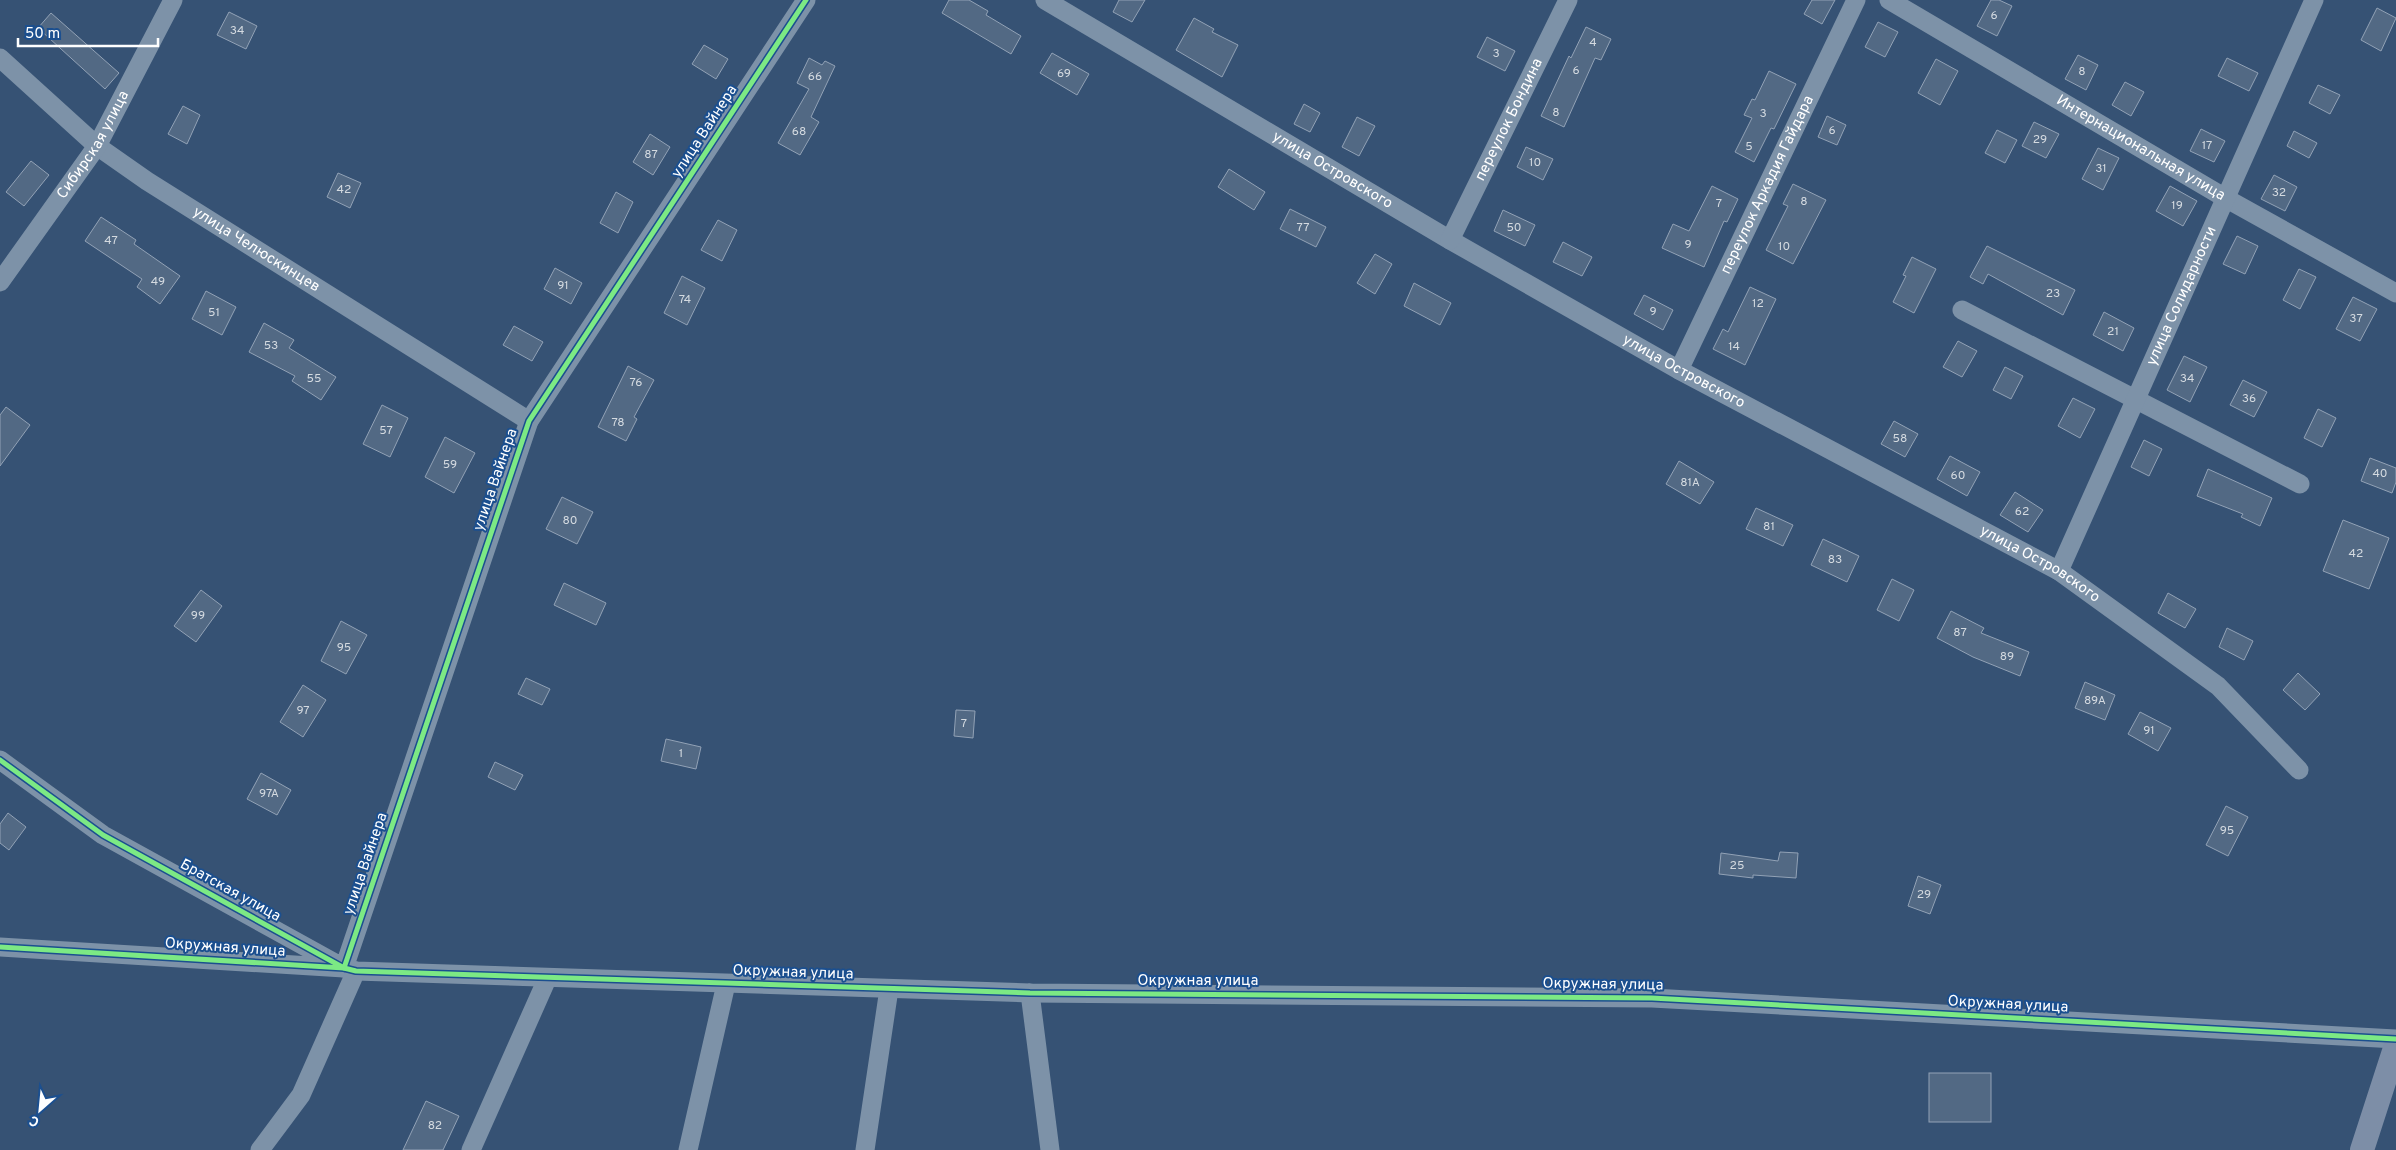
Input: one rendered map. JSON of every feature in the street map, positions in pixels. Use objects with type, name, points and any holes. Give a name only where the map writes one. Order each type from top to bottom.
[{"type":"main road","points":[[2362,1150],[2394,1060]]},
{"type":"street","name":"Сибирская улица","points":[[0,282],[97,146],[173,0]]},
{"type":"street","name":"улица Вайнера","points":[[260,1150],[301,1096],[350,970],[529,421],[806,0]]},
{"type":"street","name":"улица Островского","points":[[1045,0],[1450,240],[1679,370],[2059,571],[2218,686],[2299,770]]},
{"type":"street","name":"переулок Бондина","points":[[1450,240],[1568,0]]},
{"type":"street","name":"переулок Аркадия Гайдара","points":[[1679,370],[1856,0]]},
{"type":"street","name":"Интернациональная улица","points":[[1889,0],[2227,199],[2396,293]]},
{"type":"street","name":"улица Солидарности","points":[[2059,571],[2227,199],[2314,0]]},
{"type":"street","name":"улица Челюскинцев","points":[[0,58],[97,146],[147,181],[529,421]]},
{"type":"street","points":[[1962,310],[2300,484]]},
{"type":"street","name":"Братская улица","points":[[0,760],[103,835],[350,970]]},
{"type":"street","name":"Окружная улица","points":[[0,947],[350,970],[726,984],[1030,992],[1652,998],[2396,1039]]},
{"type":"street","points":[[471,1150],[547,978]]},
{"type":"street","points":[[688,1150],[726,984]]},
{"type":"street","points":[[865,1150],[888,988]]},
{"type":"street","points":[[1030,992],[1050,1150]]},
{"type":"building","points":[[949,0],[969,0],[988,11],[986,15],[1021,36],[1011,54],[942,13]]},
{"type":"building","points":[[1119,0],[1145,0],[1132,22],[1113,12]]},
{"type":"building","points":[[1812,0],[1835,0],[1822,24],[1804,14]]},
{"type":"building","points":[[1991,0],[1999,0],[2012,6],[1997,36],[1977,26]]},
{"type":"building","points":[[2377,8],[2396,18],[2381,51],[2361,40]]},
{"type":"building","points":[[229,12],[257,26],[246,49],[217,35]]},
{"type":"building","points":[[51,13],[119,73],[105,89],[38,28]]},
{"type":"building","points":[[1194,18],[1214,29],[1212,32],[1238,45],[1222,77],[1176,50]]},
{"type":"building","points":[[1878,22],[1898,32],[1885,57],[1865,47]]},
{"type":"building","points":[[1586,27],[1611,39],[1601,60],[1595,58],[1564,127],[1541,116],[1569,56],[1571,58]]},
{"type":"building","points":[[1487,37],[1515,51],[1505,71],[1477,57]]},
{"type":"building","points":[[704,45],[728,59],[716,79],[692,64]]},
{"type":"building","points":[[1052,53],[1089,74],[1077,95],[1040,73]]},
{"type":"building","points":[[2078,55],[2098,65],[2086,90],[2065,79]]},
{"type":"building","points":[[809,58],[822,65],[825,61],[835,66],[811,117],[819,122],[800,155],[778,143],[809,89],[797,83]]},
{"type":"building","points":[[2227,58],[2258,73],[2249,91],[2218,76]]},
{"type":"building","points":[[1936,59],[1958,71],[1940,105],[1918,93]]},
{"type":"building","points":[[1769,71],[1796,84],[1774,129],[1771,128],[1754,162],[1735,152],[1752,118],[1744,115],[1752,99],[1755,100]]},
{"type":"building","points":[[2125,82],[2144,92],[2131,116],[2112,105]]},
{"type":"building","points":[[2318,85],[2340,95],[2330,114],[2309,103]]},
{"type":"building","points":[[1304,104],[1320,113],[1310,132],[1294,124]]},
{"type":"building","points":[[183,106],[200,115],[187,144],[168,134]]},
{"type":"building","points":[[1827,116],[1846,125],[1837,145],[1818,137]]},
{"type":"building","points":[[1357,117],[1375,126],[1359,156],[1342,147]]},
{"type":"building","points":[[2034,122],[2059,134],[2046,158],[2022,146]]},
{"type":"building","points":[[2201,129],[2225,141],[2214,162],[2190,151]]},
{"type":"building","points":[[1997,130],[2017,140],[2005,163],[1985,153]]},
{"type":"building","points":[[2294,131],[2317,143],[2309,158],[2287,146]]},
{"type":"building","points":[[650,134],[670,147],[653,175],[633,162]]},
{"type":"building","points":[[1526,147],[1553,159],[1543,180],[1517,167]]},
{"type":"building","points":[[2098,148],[2119,158],[2103,190],[2082,179]]},
{"type":"building","points":[[31,161],[49,175],[24,206],[6,192]]},
{"type":"building","points":[[1229,169],[1265,192],[1254,210],[1218,187]]},
{"type":"building","points":[[338,173],[361,183],[350,208],[327,197]]},
{"type":"building","points":[[2274,175],[2297,187],[2285,211],[2261,199]]},
{"type":"building","points":[[1793,184],[1826,200],[1793,264],[1766,250],[1788,206],[1783,204]]},
{"type":"building","points":[[1712,186],[1738,199],[1727,222],[1724,221],[1704,267],[1662,248],[1673,224],[1689,231]]},
{"type":"building","points":[[2170,186],[2197,201],[2183,226],[2156,211]]},
{"type":"building","points":[[616,192],[633,202],[618,233],[600,223]]},
{"type":"building","points":[[1290,209],[1326,227],[1316,247],[1280,229]]},
{"type":"building","points":[[1503,210],[1535,225],[1525,246],[1494,231]]},
{"type":"building","points":[[101,217],[136,240],[134,244],[180,276],[160,304],[137,287],[142,279],[85,241]]},
{"type":"building","points":[[718,220],[737,230],[722,261],[701,250]]},
{"type":"building","points":[[2237,236],[2258,246],[2245,274],[2223,264]]},
{"type":"building","points":[[1563,242],[1592,257],[1582,276],[1553,262]]},
{"type":"building","points":[[1987,246],[2075,290],[2063,315],[1988,274],[1983,284],[1970,277]]},
{"type":"building","points":[[1375,254],[1392,264],[1375,294],[1357,283]]},
{"type":"building","points":[[1912,257],[1936,269],[1914,313],[1893,302],[1906,276],[1903,275]]},
{"type":"building","points":[[555,268],[582,283],[571,304],[544,289]]},
{"type":"building","points":[[2299,269],[2316,277],[2300,309],[2283,300]]},
{"type":"building","points":[[682,276],[705,288],[687,325],[664,313]]},
{"type":"building","points":[[1414,283],[1451,303],[1440,325],[1404,306]]},
{"type":"building","points":[[1750,287],[1776,299],[1745,365],[1713,349],[1723,329],[1728,332]]},
{"type":"building","points":[[206,291],[236,307],[222,335],[192,319]]},
{"type":"building","points":[[1644,295],[1673,310],[1663,330],[1634,314]]},
{"type":"building","points":[[2353,297],[2377,309],[2360,341],[2336,329]]},
{"type":"building","points":[[2104,312],[2134,328],[2123,351],[2093,335]]},
{"type":"building","points":[[264,323],[294,340],[289,348],[336,377],[321,400],[292,381],[295,376],[249,352]]},
{"type":"building","points":[[514,326],[543,342],[532,361],[503,345]]},
{"type":"building","points":[[1958,341],[1977,351],[1962,377],[1943,367]]},
{"type":"building","points":[[2184,356],[2207,367],[2190,402],[2167,390]]},
{"type":"building","points":[[628,366],[654,380],[634,417],[637,419],[626,441],[598,427]]},
{"type":"building","points":[[2005,367],[2023,376],[2011,399],[1993,390]]},
{"type":"building","points":[[2243,380],[2267,392],[2254,417],[2230,405]]},
{"type":"building","points":[[2073,398],[2095,409],[2080,438],[2058,426]]},
{"type":"building","points":[[382,405],[408,418],[390,457],[363,444]]},
{"type":"building","points":[[6,407],[30,425],[0,466],[0,415]]},
{"type":"building","points":[[2318,409],[2336,418],[2322,447],[2304,438]]},
{"type":"building","points":[[1894,421],[1918,434],[1905,457],[1881,444]]},
{"type":"building","points":[[445,437],[475,453],[454,493],[425,477]]},
{"type":"building","points":[[2144,440],[2162,449],[2149,476],[2131,467]]},
{"type":"building","points":[[1950,456],[1980,472],[1967,496],[1937,479]]},
{"type":"building","points":[[2370,458],[2396,468],[2396,482],[2392,493],[2361,481]]},
{"type":"building","points":[[1679,461],[1714,482],[1700,504],[1666,484]]},
{"type":"building","points":[[2208,469],[2272,498],[2260,526],[2241,517],[2243,514],[2197,496]]},
{"type":"building","points":[[2015,492],[2043,510],[2028,532],[2000,515]]},
{"type":"building","points":[[562,497],[593,512],[577,544],[546,529]]},
{"type":"building","points":[[1756,508],[1793,525],[1783,546],[1746,529]]},
{"type":"building","points":[[2343,520],[2389,538],[2369,589],[2323,571]]},
{"type":"building","points":[[1823,539],[1859,556],[1847,582],[1811,565]]},
{"type":"building","points":[[1892,579],[1914,590],[1899,621],[1877,610]]},
{"type":"building","points":[[564,583],[606,603],[596,625],[554,605]]},
{"type":"building","points":[[201,590],[222,606],[196,642],[174,626]]},
{"type":"building","points":[[2168,593],[2196,609],[2185,628],[2158,613]]},
{"type":"building","points":[[1951,611],[1984,628],[1981,633],[2029,652],[2020,676],[1973,657],[1937,638]]},
{"type":"building","points":[[341,621],[367,635],[346,674],[321,661]]},
{"type":"building","points":[[2227,628],[2253,641],[2244,660],[2219,647]]},
{"type":"building","points":[[2298,673],[2320,694],[2305,710],[2283,690]]},
{"type":"building","points":[[526,678],[550,689],[542,705],[518,694]]},
{"type":"building","points":[[2085,682],[2115,695],[2105,720],[2075,708]]},
{"type":"building","points":[[303,685],[326,700],[303,737],[280,722]]},
{"type":"building","points":[[956,710],[975,711],[973,738],[954,736]]},
{"type":"building","points":[[2140,712],[2171,728],[2158,751],[2128,734]]},
{"type":"building","points":[[666,739],[701,747],[696,769],[661,761]]},
{"type":"building","points":[[495,762],[523,775],[515,790],[488,777]]},
{"type":"building","points":[[261,773],[291,790],[277,815],[247,799]]},
{"type":"building","points":[[2226,806],[2248,817],[2228,856],[2206,845]]},
{"type":"building","points":[[8,813],[26,827],[9,850],[0,843],[0,824]]},
{"type":"building","points":[[1780,852],[1798,853],[1796,878],[1753,875],[1753,878],[1719,874],[1721,853],[1778,861]]},
{"type":"building","points":[[1918,876],[1941,885],[1930,914],[1908,906]]},
{"type":"building","points":[[1929,1073],[1991,1073],[1991,1122],[1929,1122]]},
{"type":"building","points":[[426,1101],[459,1116],[443,1150],[403,1150]]},
{"type":"cycle path","points":[[0,760],[103,835],[344,968],[529,421],[806,0]]},
{"type":"cycle path","points":[[0,947],[344,968],[356,971],[1030,993],[1652,998],[2396,1039]]}]
